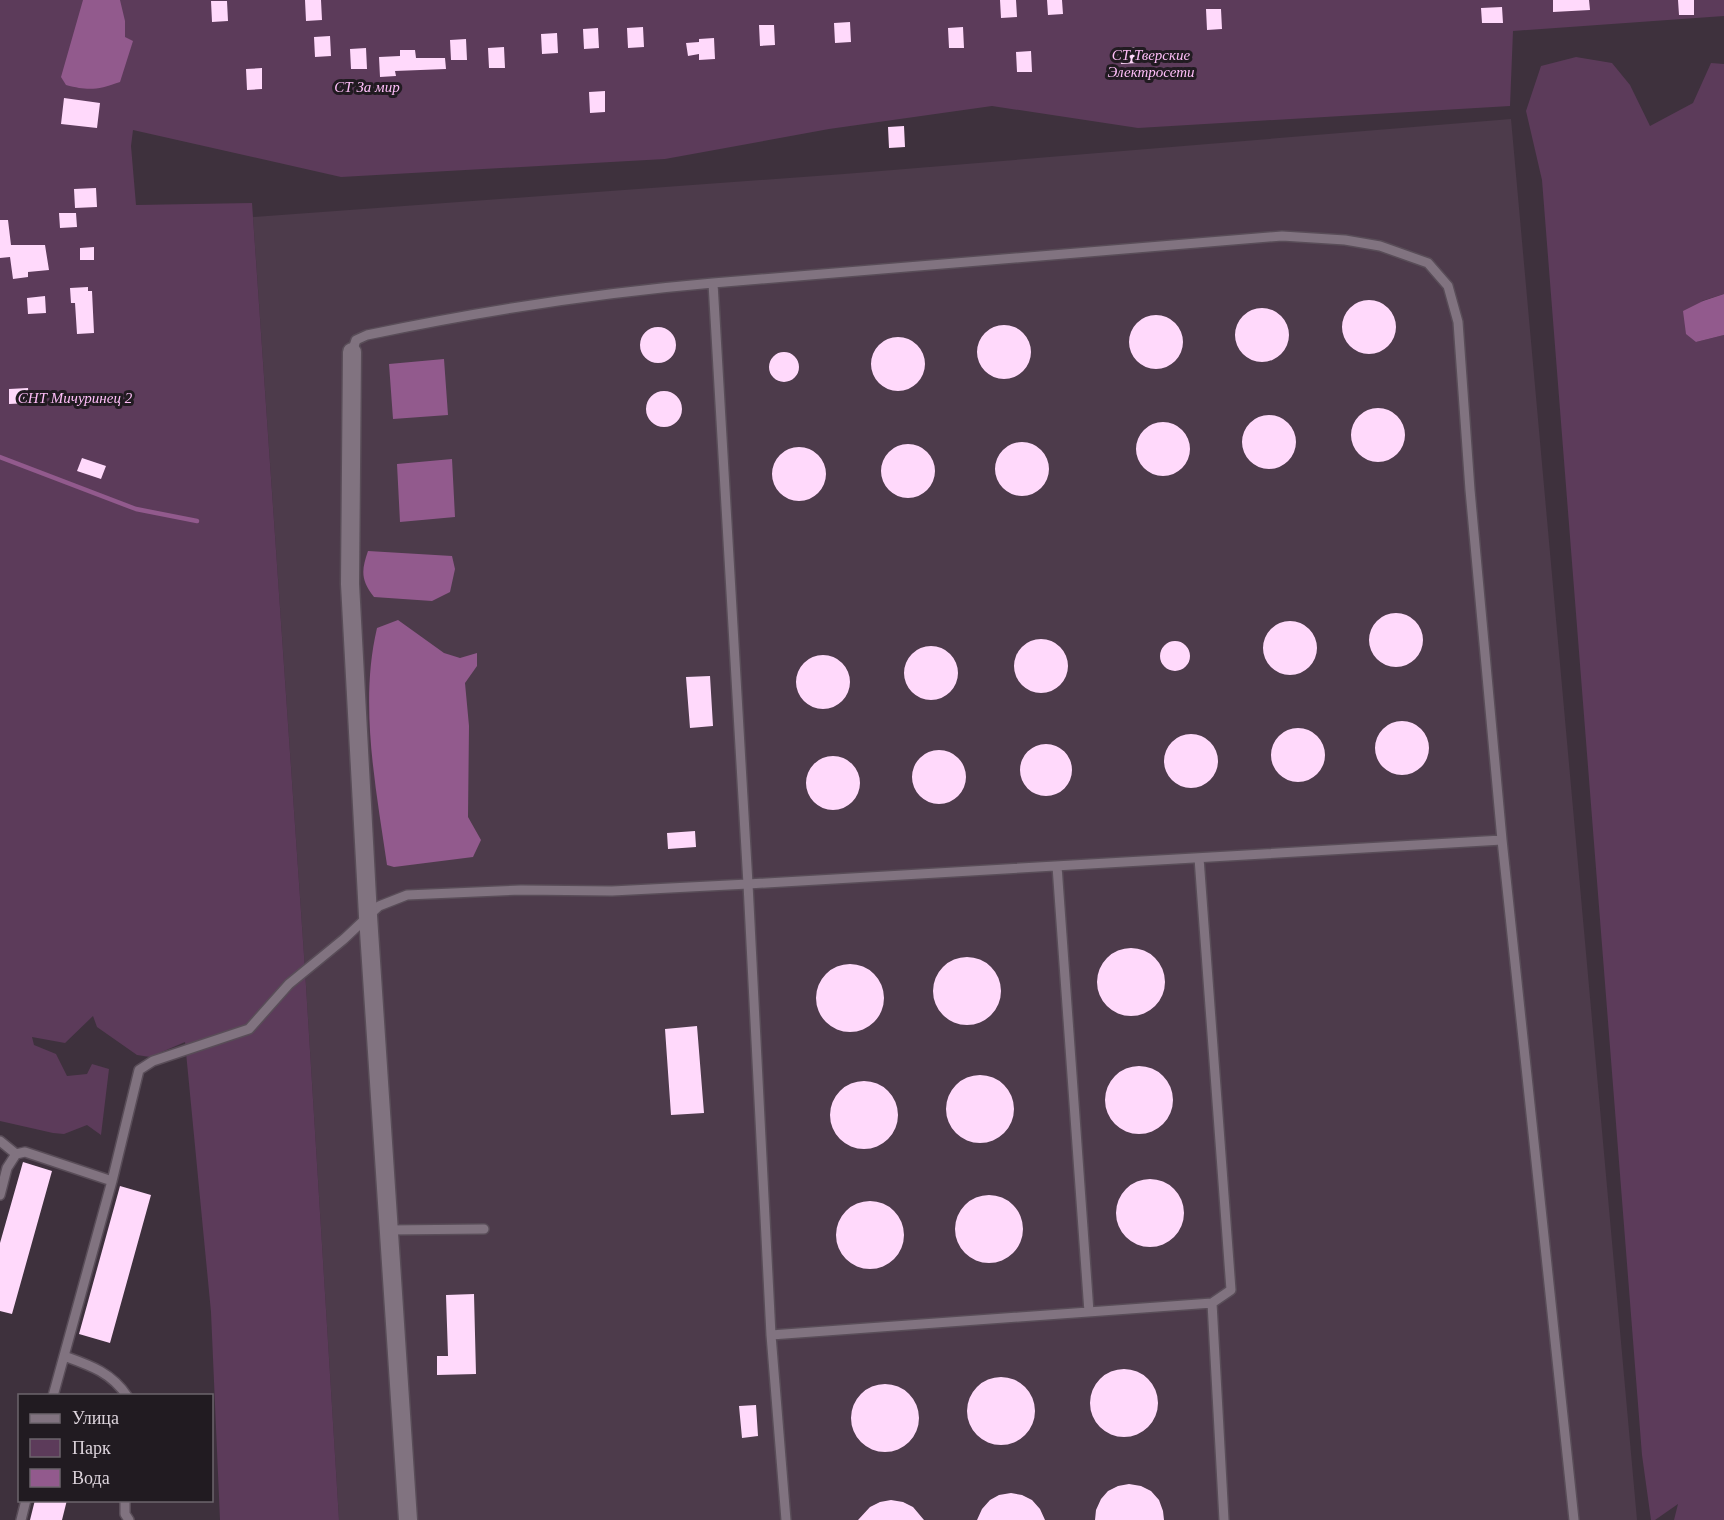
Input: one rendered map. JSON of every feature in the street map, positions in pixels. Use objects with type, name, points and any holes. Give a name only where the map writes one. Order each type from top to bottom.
[{"type":"street","points":[[352,352],[350,584],[368,916],[408,1520]]},
{"type":"lane","points":[[352,352],[356,340],[367,335],[455,316],[662,287],[1282,236],[1345,240],[1380,246],[1428,263],[1448,286],[1458,322],[1470,490],[1502,840],[1574,1520]]},
{"type":"lane","points":[[713,283],[748,884],[771,1335],[786,1520]]},
{"type":"lane","points":[[53,1394],[112,1181],[139,1070],[163,1058],[249,1029],[289,984],[344,939],[379,906],[407,895],[520,890],[612,891],[1502,840]]},
{"type":"lane","points":[[771,1335],[1212,1303],[1231,1290],[1199,858]]},
{"type":"lane","points":[[1057,866],[1089,1312]]},
{"type":"lane","points":[[0,1141],[16,1154]]},
{"type":"lane","points":[[0,1195],[7,1168],[16,1154],[25,1152],[112,1181]]},
{"type":"lane","points":[[389,1230],[484,1229]]},
{"type":"lane","points":[[1212,1303],[1224,1520]]},
{"type":"lane","points":[[64,1356],[97,1368],[119,1383],[126,1394]]},
{"type":"lane","points":[[21,1520],[26,1502]]},
{"type":"lane","points":[[125,1502],[125,1514],[129,1520]]},
{"type":"shaded area","points":[[1511,119],[1637,1520],[339,1520],[305,970],[253,217],[844,174]]},
{"type":"green space","points":[[0,0],[1724,0],[1724,16],[1513,31],[1510,106],[1138,128],[992,106],[829,129],[665,159],[341,177],[133,130],[131,146],[136,205],[252,203],[305,970],[339,1520],[220,1520],[211,1312],[185,1042],[150,1057],[137,1055],[97,1027],[93,1016],[65,1043],[32,1037],[34,1045],[56,1054],[67,1076],[87,1074],[92,1064],[109,1069],[101,1135],[87,1125],[64,1134],[0,1121]]},
{"type":"green space","points":[[1576,57],[1612,63],[1630,85],[1650,126],[1693,103],[1711,63],[1724,64],[1724,294],[1702,301],[1696,342],[1724,335],[1724,1520],[1674,1520],[1678,1504],[1655,1520],[1651,1520],[1642,1455],[1542,180],[1526,111],[1541,66]]},
{"type":"water","points":[[83,0],[120,0],[125,21],[125,37],[133,41],[120,82],[87,89],[66,85],[61,77]]},
{"type":"water","points":[[1724,294],[1724,335],[1696,342],[1686,334],[1683,311]]},
{"type":"water","points":[[444,359],[448,415],[393,419],[389,364]]},
{"type":"water","points":[[452,459],[455,517],[400,522],[397,464]]},
{"type":"water","points":[[368,551],[452,556],[455,569],[450,592],[432,601],[374,597],[364,575],[364,564]]},
{"type":"water","points":[[398,620],[444,653],[460,658],[477,653],[477,666],[465,683],[469,726],[468,817],[481,840],[473,857],[394,867],[387,865],[374,776],[369,687],[377,628]]},
{"type":"building","points":[[305,0],[321,0],[322,20],[306,21]]},
{"type":"building","points":[[1000,0],[1016,0],[1017,17],[1001,18]]},
{"type":"building","points":[[1047,0],[1062,0],[1063,14],[1048,15]]},
{"type":"building","points":[[1553,0],[1589,0],[1590,10],[1553,12]]},
{"type":"building","points":[[1678,0],[1694,0],[1694,15],[1679,15]]},
{"type":"building","points":[[211,1],[227,1],[228,21],[212,22]]},
{"type":"building","points":[[1502,7],[1503,23],[1482,23],[1481,8]]},
{"type":"building","points":[[1206,9],[1221,9],[1222,29],[1207,30]]},
{"type":"building","points":[[850,22],[851,42],[835,43],[834,23]]},
{"type":"building","points":[[759,25],[774,25],[775,45],[760,46]]},
{"type":"building","points":[[643,27],[644,47],[628,48],[627,28]]},
{"type":"building","points":[[963,27],[964,48],[949,48],[948,28]]},
{"type":"building","points":[[598,28],[599,48],[584,49],[583,29]]},
{"type":"building","points":[[557,33],[558,53],[542,54],[541,34]]},
{"type":"building","points":[[330,36],[331,56],[315,57],[314,37]]},
{"type":"building","points":[[714,38],[715,59],[699,60],[699,54],[688,56],[686,43]]},
{"type":"building","points":[[466,39],[467,60],[451,60],[450,40]]},
{"type":"building","points":[[504,47],[505,68],[489,68],[488,48]]},
{"type":"building","points":[[1138,47],[1138,63],[1121,64],[1120,48]]},
{"type":"building","points":[[366,48],[367,69],[351,69],[350,49]]},
{"type":"building","points":[[400,50],[415,50],[416,58],[445,58],[446,69],[395,71],[396,76],[380,77],[379,57],[400,56]]},
{"type":"building","points":[[1031,51],[1032,72],[1017,72],[1016,52]]},
{"type":"building","points":[[262,68],[262,89],[247,90],[246,69]]},
{"type":"building","points":[[605,91],[605,112],[590,113],[589,92]]},
{"type":"building","points":[[64,98],[100,103],[97,128],[61,124]]},
{"type":"building","points":[[904,126],[905,147],[889,148],[888,127]]},
{"type":"building","points":[[96,188],[97,207],[75,208],[74,189]]},
{"type":"building","points":[[59,213],[76,213],[77,227],[60,228]]},
{"type":"building","points":[[0,220],[8,220],[11,245],[45,245],[49,270],[28,272],[28,277],[13,279],[10,257],[0,258]]},
{"type":"building","points":[[94,247],[94,260],[80,260],[80,248]]},
{"type":"building","points":[[88,287],[88,291],[92,291],[94,333],[77,334],[75,303],[71,303],[70,288]]},
{"type":"building","points":[[45,296],[46,313],[28,314],[27,298]]},
{"type":"building","points":[[1369,300],[1388,308],[1396,327],[1388,346],[1369,354],[1350,346],[1342,327],[1350,308]]},
{"type":"building","points":[[1262,308],[1272,310],[1281,316],[1287,325],[1289,335],[1287,345],[1281,354],[1272,360],[1262,362],[1252,360],[1243,354],[1237,345],[1235,335],[1237,325],[1243,316],[1252,310]]},
{"type":"building","points":[[1156,315],[1175,323],[1183,342],[1175,361],[1156,369],[1137,361],[1129,342],[1137,323]]},
{"type":"building","points":[[1004,325],[1014,327],[1023,333],[1029,342],[1031,352],[1029,362],[1023,371],[1014,377],[1004,379],[994,377],[985,371],[979,362],[977,352],[979,342],[985,333],[994,327]]},
{"type":"building","points":[[658,327],[670,333],[676,345],[670,357],[658,363],[646,357],[640,345],[646,333]]},
{"type":"building","points":[[898,337],[908,339],[917,345],[923,354],[925,364],[923,374],[917,383],[908,389],[898,391],[888,389],[879,383],[873,374],[871,364],[873,354],[879,345],[888,339]]},
{"type":"building","points":[[784,352],[795,356],[799,367],[795,378],[784,382],[773,378],[769,367],[773,356]]},
{"type":"building","points":[[28,388],[29,403],[9,404],[9,389]]},
{"type":"building","points":[[664,391],[677,396],[682,409],[677,422],[664,427],[651,422],[646,409],[651,396]]},
{"type":"building","points":[[1378,408],[1397,416],[1405,435],[1397,454],[1378,462],[1359,454],[1351,435],[1359,416]]},
{"type":"building","points":[[1269,415],[1279,417],[1288,423],[1294,432],[1296,442],[1294,452],[1288,461],[1279,467],[1269,469],[1259,467],[1250,461],[1244,452],[1242,442],[1244,432],[1250,423],[1259,417]]},
{"type":"building","points":[[1163,422],[1173,424],[1182,430],[1188,439],[1190,449],[1188,459],[1182,468],[1173,474],[1163,476],[1153,474],[1144,468],[1138,459],[1136,449],[1138,439],[1144,430],[1153,424]]},
{"type":"building","points":[[1022,442],[1041,450],[1049,469],[1041,488],[1022,496],[1003,488],[995,469],[1003,450]]},
{"type":"building","points":[[908,444],[918,446],[927,452],[933,461],[935,471],[933,481],[927,490],[918,496],[908,498],[898,496],[889,490],[883,481],[881,471],[883,461],[889,452],[898,446]]},
{"type":"building","points":[[799,447],[809,449],[818,455],[824,464],[826,474],[824,484],[818,493],[809,499],[799,501],[789,499],[780,493],[774,484],[772,474],[774,464],[780,455],[789,449]]},
{"type":"building","points":[[82,458],[106,466],[101,479],[77,471]]},
{"type":"building","points":[[1396,613],[1406,615],[1415,621],[1421,630],[1423,640],[1421,650],[1415,659],[1406,665],[1396,667],[1386,665],[1377,659],[1371,650],[1369,640],[1371,630],[1377,621],[1386,615]]},
{"type":"building","points":[[1290,621],[1309,629],[1317,648],[1309,667],[1290,675],[1271,667],[1263,648],[1271,629]]},
{"type":"building","points":[[1041,639],[1060,647],[1068,666],[1060,685],[1041,693],[1022,685],[1014,666],[1022,647]]},
{"type":"building","points":[[1175,641],[1181,642],[1189,650],[1189,662],[1181,670],[1175,671],[1169,670],[1161,662],[1160,656],[1161,650],[1169,642]]},
{"type":"building","points":[[931,646],[950,654],[958,673],[950,692],[931,700],[912,692],[904,673],[912,654]]},
{"type":"building","points":[[823,655],[842,663],[850,682],[842,701],[823,709],[804,701],[796,682],[804,663]]},
{"type":"building","points":[[710,676],[713,726],[690,728],[686,677]]},
{"type":"building","points":[[1402,721],[1412,723],[1421,729],[1427,738],[1429,748],[1427,758],[1421,767],[1412,773],[1402,775],[1392,773],[1383,767],[1377,758],[1375,748],[1377,738],[1383,729],[1392,723]]},
{"type":"building","points":[[1298,728],[1308,730],[1317,736],[1323,745],[1325,755],[1323,765],[1317,774],[1308,780],[1298,782],[1288,780],[1279,774],[1273,765],[1271,755],[1273,745],[1279,736],[1288,730]]},
{"type":"building","points":[[1191,734],[1201,736],[1210,742],[1216,751],[1218,761],[1216,771],[1210,780],[1201,786],[1191,788],[1181,786],[1172,780],[1166,771],[1164,761],[1166,751],[1172,742],[1181,736]]},
{"type":"building","points":[[1041,744],[1051,744],[1065,751],[1072,770],[1065,789],[1051,796],[1041,796],[1031,792],[1024,785],[1020,775],[1020,765],[1024,755],[1031,748]]},
{"type":"building","points":[[939,750],[958,758],[966,777],[958,796],[939,804],[920,796],[912,777],[920,758]]},
{"type":"building","points":[[833,756],[852,764],[860,783],[852,802],[833,810],[814,802],[806,783],[814,764]]},
{"type":"building","points":[[695,831],[696,847],[668,849],[667,833]]},
{"type":"building","points":[[1124,948],[1138,948],[1150,953],[1160,963],[1165,982],[1160,1001],[1150,1011],[1138,1016],[1124,1016],[1112,1011],[1102,1001],[1097,989],[1097,975],[1102,963],[1112,953]]},
{"type":"building","points":[[960,957],[974,957],[986,962],[996,972],[1001,991],[996,1010],[986,1020],[974,1025],[960,1025],[948,1020],[938,1010],[933,998],[933,984],[938,972],[948,962]]},
{"type":"building","points":[[843,964],[857,964],[869,969],[879,979],[884,998],[879,1017],[869,1027],[857,1032],[843,1032],[831,1027],[821,1017],[816,1005],[816,991],[821,979],[831,969]]},
{"type":"building","points":[[697,1026],[704,1113],[671,1115],[665,1029]]},
{"type":"building","points":[[1132,1066],[1146,1066],[1158,1071],[1168,1081],[1173,1100],[1168,1119],[1158,1129],[1146,1134],[1132,1134],[1120,1129],[1110,1119],[1105,1107],[1105,1093],[1110,1081],[1120,1071]]},
{"type":"building","points":[[973,1075],[987,1075],[999,1080],[1009,1090],[1014,1109],[1009,1128],[999,1138],[987,1143],[973,1143],[961,1138],[951,1128],[946,1116],[946,1102],[951,1090],[961,1080]]},
{"type":"building","points":[[857,1081],[871,1081],[883,1086],[893,1096],[898,1115],[893,1134],[883,1144],[871,1149],[857,1149],[845,1144],[835,1134],[830,1122],[830,1108],[835,1096],[845,1086]]},
{"type":"building","points":[[23,1162],[52,1171],[12,1314],[0,1311],[0,1243]]},
{"type":"building","points":[[1143,1179],[1157,1179],[1169,1184],[1179,1194],[1184,1213],[1179,1232],[1169,1242],[1157,1247],[1143,1247],[1131,1242],[1121,1232],[1116,1220],[1116,1206],[1121,1194],[1131,1184]]},
{"type":"building","points":[[120,1186],[151,1195],[110,1343],[79,1334]]},
{"type":"building","points":[[982,1195],[996,1195],[1008,1200],[1018,1210],[1023,1229],[1018,1248],[1008,1258],[996,1263],[982,1263],[970,1258],[960,1248],[955,1236],[955,1222],[960,1210],[970,1200]]},
{"type":"building","points":[[863,1201],[877,1201],[889,1206],[899,1216],[904,1235],[899,1254],[889,1264],[877,1269],[863,1269],[851,1264],[841,1254],[836,1242],[836,1228],[841,1216],[851,1206]]},
{"type":"building","points":[[474,1294],[476,1374],[437,1375],[437,1356],[448,1356],[446,1295]]},
{"type":"building","points":[[1117,1369],[1131,1369],[1143,1374],[1153,1384],[1158,1403],[1153,1422],[1143,1432],[1131,1437],[1117,1437],[1105,1432],[1095,1422],[1090,1410],[1090,1396],[1095,1384],[1105,1374]]},
{"type":"building","points":[[994,1377],[1008,1377],[1020,1382],[1030,1392],[1035,1411],[1030,1430],[1020,1440],[1008,1445],[994,1445],[982,1440],[972,1430],[967,1418],[967,1404],[972,1392],[982,1382]]},
{"type":"building","points":[[878,1384],[892,1384],[904,1389],[914,1399],[919,1418],[914,1437],[904,1447],[892,1452],[878,1452],[866,1447],[856,1437],[851,1425],[851,1411],[856,1399],[866,1389]]},
{"type":"building","points":[[756,1405],[758,1436],[742,1438],[739,1406]]},
{"type":"building","points":[[1129,1484],[1151,1491],[1159,1500],[1164,1520],[1095,1520],[1096,1510],[1108,1491]]},
{"type":"building","points":[[1011,1493],[1032,1500],[1040,1509],[1045,1520],[977,1520],[982,1509],[990,1500],[999,1495]]},
{"type":"building","points":[[891,1500],[913,1507],[924,1520],[858,1520],[870,1507]]},
{"type":"building","points":[[34,1502],[66,1502],[62,1520],[30,1520]]},
{"type":"waterway","points":[[0,457],[136,509],[197,521]]},
{"type":"park label","name":"СТ Тверские Электросети","points":[[1151,64]]},
{"type":"park label","name":"СТ За мир","points":[[367,87]]},
{"type":"park label","name":"СНТ Мичуринец 2","points":[[75,398]]}]
